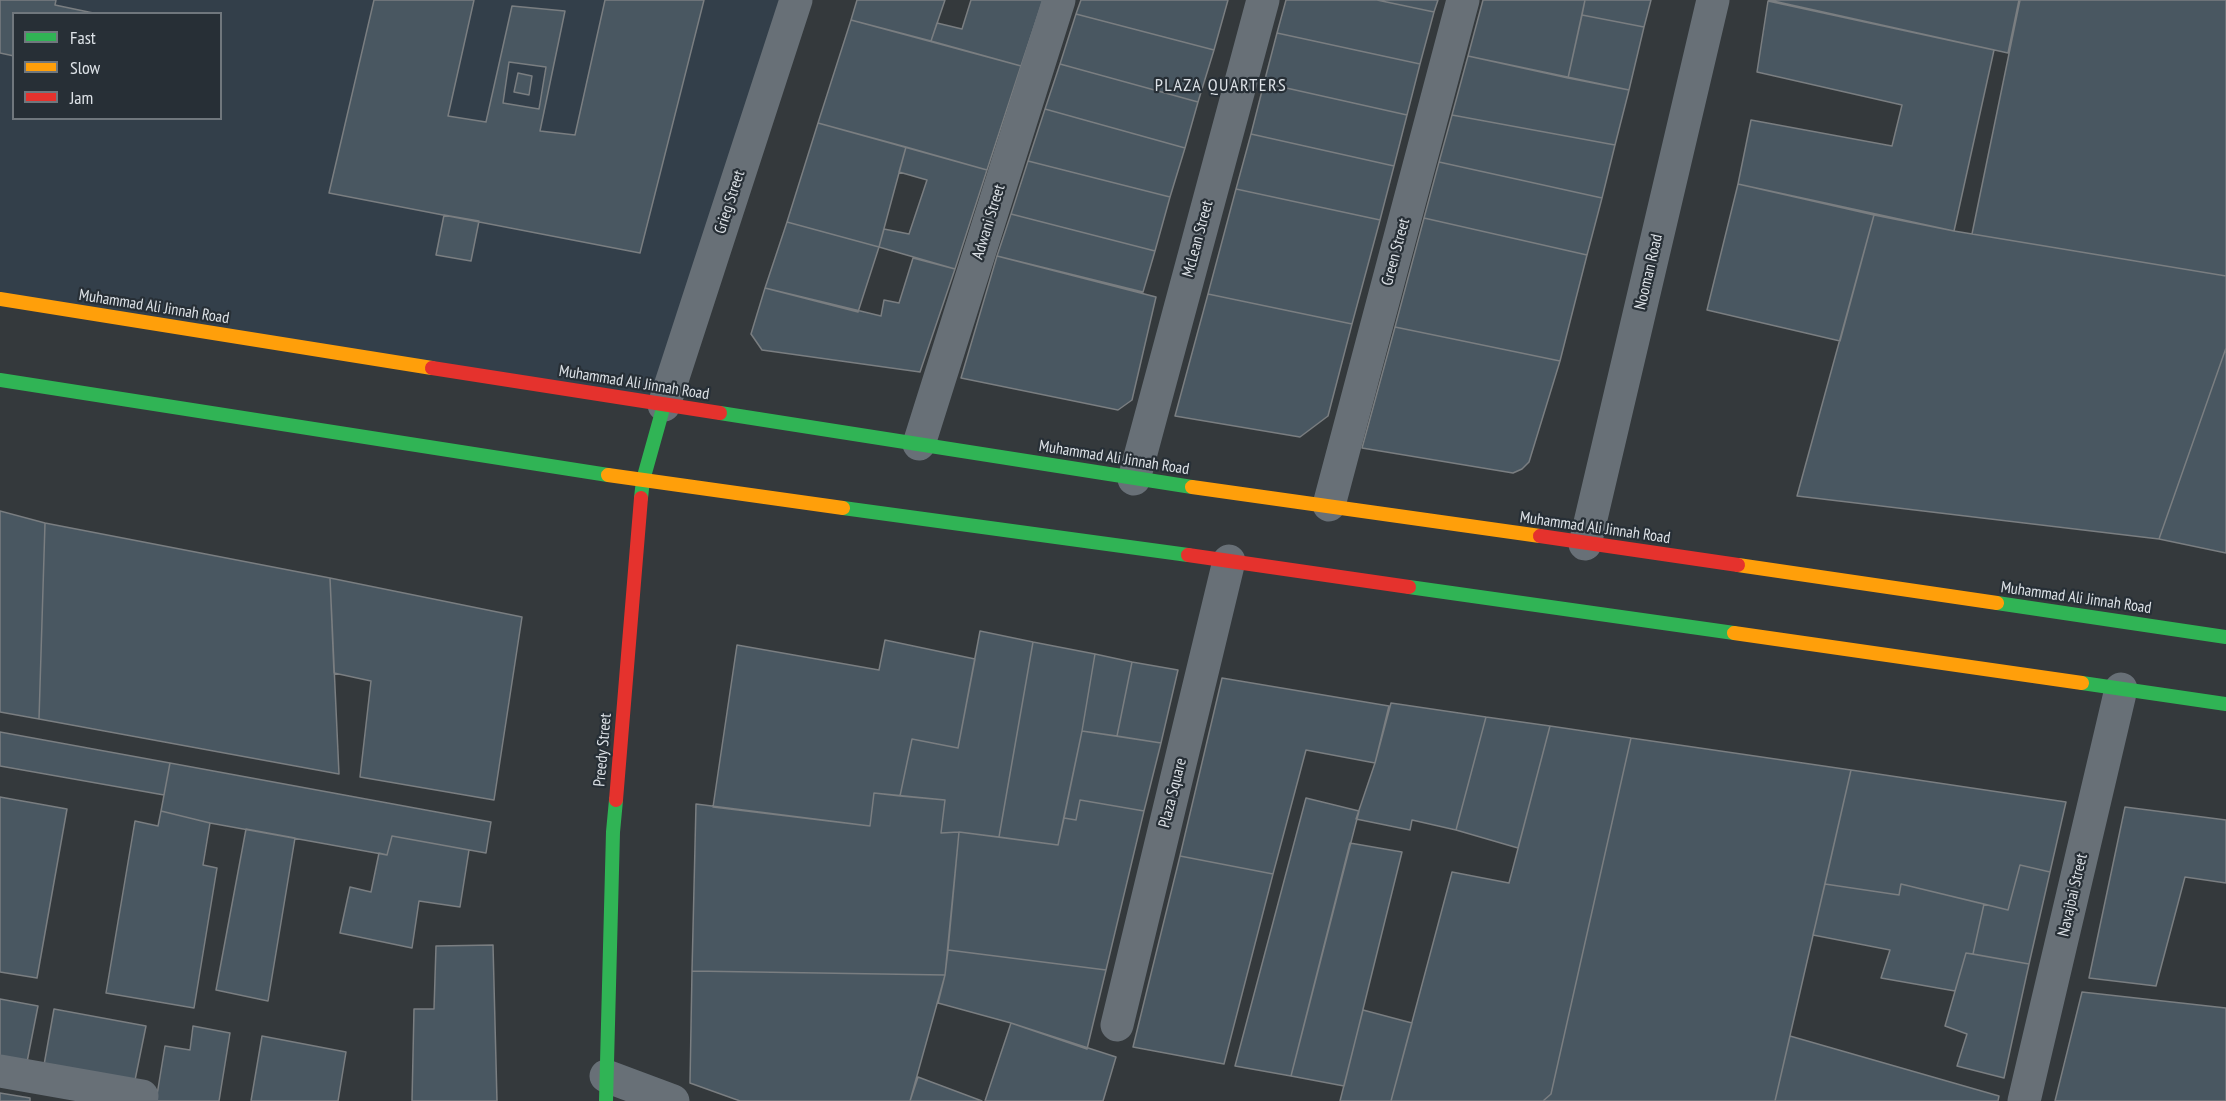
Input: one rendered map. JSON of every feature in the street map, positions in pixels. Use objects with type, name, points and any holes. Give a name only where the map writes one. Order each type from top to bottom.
[{"type":"main road","name":"Muhammad Ali Jinnah Road","points":[[0,299],[1134,478],[2226,637]]},
{"type":"main road","points":[[0,380],[643,480],[1229,561],[2226,704]]},
{"type":"main road","name":"Preedy Street","points":[[606,1088],[613,832],[643,480],[664,405]]},
{"type":"street","name":"Grieg Street","points":[[664,405],[796,0]]},
{"type":"street","name":"Adwani Street","points":[[919,444],[1059,0]]},
{"type":"street","name":"McLean Street","points":[[1134,478],[1263,0]]},
{"type":"street","name":"Green Street","points":[[1329,505],[1463,0]]},
{"type":"street","name":"Nooman Road","points":[[1585,544],[1713,0]]},
{"type":"street","name":"Plaza Square","points":[[1117,1025],[1229,561]]},
{"type":"street","name":"Navajbai Street","points":[[2024,1101],[2121,689]]},
{"type":"street","points":[[0,1071],[142,1096],[141,1101]]},
{"type":"street","points":[[606,1088],[673,1101]]},
{"type":"shaded area","points":[[0,0],[796,0],[664,405],[0,299]]},
{"type":"building","points":[[0,0],[56,0],[55,5],[88,12],[12,12],[12,56],[0,53]]},
{"type":"building","points":[[374,0],[474,0],[448,116],[486,122],[512,6],[565,11],[540,131],[575,135],[605,0],[704,0],[640,253],[329,193]]},
{"type":"building","points":[[857,0],[945,0],[931,41],[851,20]]},
{"type":"building","points":[[971,0],[1043,0],[1021,66],[931,41],[937,23],[962,29]]},
{"type":"building","points":[[1081,0],[1228,0],[1214,50],[1076,14]]},
{"type":"building","points":[[1286,0],[1377,0],[1434,12],[1420,64],[1277,33]]},
{"type":"building","points":[[1377,0],[1438,0],[1434,12]]},
{"type":"building","points":[[1483,0],[1585,0],[1568,78],[1468,56]]},
{"type":"building","points":[[1585,0],[1651,0],[1644,27],[1582,15]]},
{"type":"building","points":[[1769,0],[2019,0],[2008,53]]},
{"type":"building","points":[[2020,0],[2226,0],[2226,276],[1972,234]]},
{"type":"building","points":[[1768,1],[1994,50],[1954,231],[1738,184],[1751,120],[1892,146],[1902,105],[1757,72]]},
{"type":"building","points":[[1076,14],[1214,50],[1198,102],[1060,64]]},
{"type":"building","points":[[1582,15],[1644,27],[1629,90],[1568,78]]},
{"type":"building","points":[[851,20],[1021,66],[987,170],[818,123]]},
{"type":"building","points":[[1277,33],[1420,64],[1407,115],[1264,83]]},
{"type":"building","points":[[1468,56],[1629,90],[1615,145],[1452,115]]},
{"type":"building","points":[[509,62],[546,67],[539,109],[503,103]]},
{"type":"building","points":[[1060,64],[1198,102],[1185,148],[1045,109]]},
{"type":"building","points":[[518,73],[532,76],[529,95],[514,92]]},
{"type":"building","points":[[1264,83],[1407,115],[1394,166],[1251,134]]},
{"type":"building","points":[[1045,109],[1185,148],[1170,197],[1028,161]]},
{"type":"building","points":[[1452,115],[1615,145],[1602,198],[1439,162]]},
{"type":"building","points":[[818,123],[906,147],[879,247],[787,222]]},
{"type":"building","points":[[1251,134],[1394,166],[1380,220],[1236,189]]},
{"type":"building","points":[[906,147],[987,170],[955,269],[879,247],[884,229],[909,234],[927,180],[899,172]]},
{"type":"building","points":[[1028,161],[1170,197],[1155,251],[1011,214]]},
{"type":"building","points":[[1439,162],[1602,198],[1587,255],[1424,218]]},
{"type":"building","points":[[1738,184],[1874,215],[1840,341],[1707,310]]},
{"type":"building","points":[[1236,189],[1380,220],[1352,324],[1208,294]]},
{"type":"building","points":[[1011,214],[1155,251],[1143,292],[997,256]]},
{"type":"building","points":[[444,215],[479,221],[471,261],[436,255]]},
{"type":"building","points":[[1874,215],[1954,231],[2226,276],[2226,348],[2159,539],[1797,496]]},
{"type":"building","points":[[1424,218],[1587,255],[1560,361],[1395,327]]},
{"type":"building","points":[[787,222],[879,247],[858,312],[765,288]]},
{"type":"building","points":[[997,256],[1156,297],[1132,400],[1118,410],[961,378]]},
{"type":"building","points":[[913,258],[955,269],[920,372],[762,350],[751,334],[765,288],[881,316],[884,300],[899,303]]},
{"type":"building","points":[[1208,294],[1352,324],[1328,416],[1300,437],[1175,416]]},
{"type":"building","points":[[1395,327],[1560,361],[1529,462],[1522,469],[1513,473],[1362,448]]},
{"type":"building","points":[[2226,348],[2226,553],[2159,539]]},
{"type":"building","points":[[0,511],[45,523],[39,719],[0,712]]},
{"type":"building","points":[[45,523],[330,578],[339,774],[39,719]]},
{"type":"building","points":[[330,578],[522,617],[494,800],[360,777],[371,681],[334,673]]},
{"type":"building","points":[[980,631],[1033,642],[999,837],[959,832],[941,833],[945,800],[900,796],[912,739],[958,748]]},
{"type":"building","points":[[885,640],[975,659],[958,748],[912,739],[900,796],[874,793],[870,826],[713,807],[737,645],[879,670]]},
{"type":"building","points":[[1033,642],[1095,654],[1082,731],[1058,845],[999,837]]},
{"type":"building","points":[[1095,654],[1132,662],[1117,736],[1082,731]]},
{"type":"building","points":[[1132,662],[1178,670],[1161,743],[1117,736]]},
{"type":"building","points":[[1222,678],[1389,706],[1375,763],[1306,750],[1273,874],[1180,856]]},
{"type":"building","points":[[1391,703],[1486,717],[1456,830],[1412,820],[1410,830],[1356,819],[1375,763]]},
{"type":"building","points":[[1486,717],[1550,726],[1518,848],[1456,830]]},
{"type":"building","points":[[1550,726],[1631,738],[1551,1094],[1543,1101],[1391,1101],[1452,872],[1509,883]]},
{"type":"building","points":[[1082,731],[1161,743],[1144,811],[1080,800],[1076,820],[1064,818]]},
{"type":"building","points":[[0,732],[170,763],[164,795],[0,766]]},
{"type":"building","points":[[1631,738],[1851,770],[1775,1101],[1543,1101],[1551,1094]]},
{"type":"building","points":[[170,763],[491,822],[486,853],[392,836],[387,855],[210,823],[161,811]]},
{"type":"building","points":[[1851,770],[2066,802],[2050,872],[2020,865],[2008,910],[1901,884],[1899,895],[1825,884]]},
{"type":"building","points":[[874,793],[945,800],[941,833],[959,832],[945,975],[692,971],[696,804],[870,826]]},
{"type":"building","points":[[0,797],[67,809],[37,978],[0,972]]},
{"type":"building","points":[[1306,798],[1359,811],[1291,1076],[1235,1066]]},
{"type":"building","points":[[1080,800],[1144,811],[1106,970],[948,950],[959,832],[1058,845],[1064,818],[1076,820]]},
{"type":"building","points":[[2125,807],[2226,820],[2226,883],[2185,877],[2156,986],[2089,978]]},
{"type":"building","points":[[161,811],[210,823],[203,865],[217,868],[194,1008],[106,993],[135,821],[158,826]]},
{"type":"building","points":[[246,829],[295,838],[268,1001],[216,990]]},
{"type":"building","points":[[392,836],[469,850],[460,907],[419,901],[412,948],[340,933],[350,887],[371,892],[379,853],[387,855]]},
{"type":"building","points":[[1350,843],[1402,852],[1344,1086],[1291,1076]]},
{"type":"building","points":[[1180,856],[1273,874],[1224,1064],[1133,1047]]},
{"type":"building","points":[[2020,865],[2050,872],[2029,964],[1973,954],[1984,904],[2008,910]]},
{"type":"building","points":[[1825,884],[1899,895],[1901,884],[1984,904],[1973,954],[1966,953],[1955,991],[1881,978],[1890,950],[1813,935]]},
{"type":"building","points":[[493,945],[497,1101],[412,1101],[414,1009],[434,1009],[436,946]]},
{"type":"building","points":[[948,950],[1106,970],[1087,1049],[1011,1023],[938,1003]]},
{"type":"building","points":[[1966,953],[2029,964],[2004,1078],[1957,1066],[1967,1034],[1945,1026]]},
{"type":"building","points":[[692,971],[945,975],[910,1101],[740,1101],[690,1083]]},
{"type":"building","points":[[2082,992],[2226,1008],[2226,1101],[2055,1101]]},
{"type":"building","points":[[0,999],[38,1006],[27,1062],[0,1057]]},
{"type":"building","points":[[54,1009],[146,1026],[135,1080],[44,1065]]},
{"type":"building","points":[[1363,1010],[1412,1023],[1391,1101],[1340,1101]]},
{"type":"building","points":[[1011,1023],[1116,1057],[1103,1101],[985,1101]]},
{"type":"building","points":[[193,1026],[230,1033],[219,1101],[156,1101],[165,1046],[190,1050]]},
{"type":"building","points":[[262,1036],[346,1052],[338,1101],[251,1101]]},
{"type":"building","points":[[1790,1036],[1999,1096],[1998,1101],[1775,1101]]},
{"type":"building","points":[[918,1077],[982,1101],[910,1101]]},
{"type":"building","points":[[0,1093],[30,1098],[30,1101],[0,1101]]},
{"type":"traffic: fast","points":[[0,380],[608,475]]},
{"type":"traffic: fast","points":[[641,498],[643,480],[664,405]]},
{"type":"traffic: fast","points":[[720,413],[1192,487]]},
{"type":"traffic: fast","points":[[843,508],[1188,555]]},
{"type":"traffic: fast","points":[[1409,587],[1734,633]]},
{"type":"traffic: fast","points":[[1997,603],[2226,637]]},
{"type":"traffic: fast","points":[[2082,683],[2226,704]]},
{"type":"traffic: fast","points":[[606,1101],[613,832],[616,800]]},
{"type":"traffic: slow","points":[[0,299],[432,368]]},
{"type":"traffic: slow","points":[[608,475],[843,508]]},
{"type":"traffic: slow","points":[[1192,487],[1540,536]]},
{"type":"traffic: slow","points":[[1738,565],[1997,603]]},
{"type":"traffic: slow","points":[[1734,633],[2082,683]]},
{"type":"traffic: jam","points":[[432,368],[720,413]]},
{"type":"traffic: jam","points":[[616,800],[641,498]]},
{"type":"traffic: jam","points":[[1540,536],[1738,565]]},
{"type":"traffic: jam","points":[[1188,555],[1409,587]]},
{"type":"district","name":"PLAZA QUARTERS","points":[[1221,86]]}]
